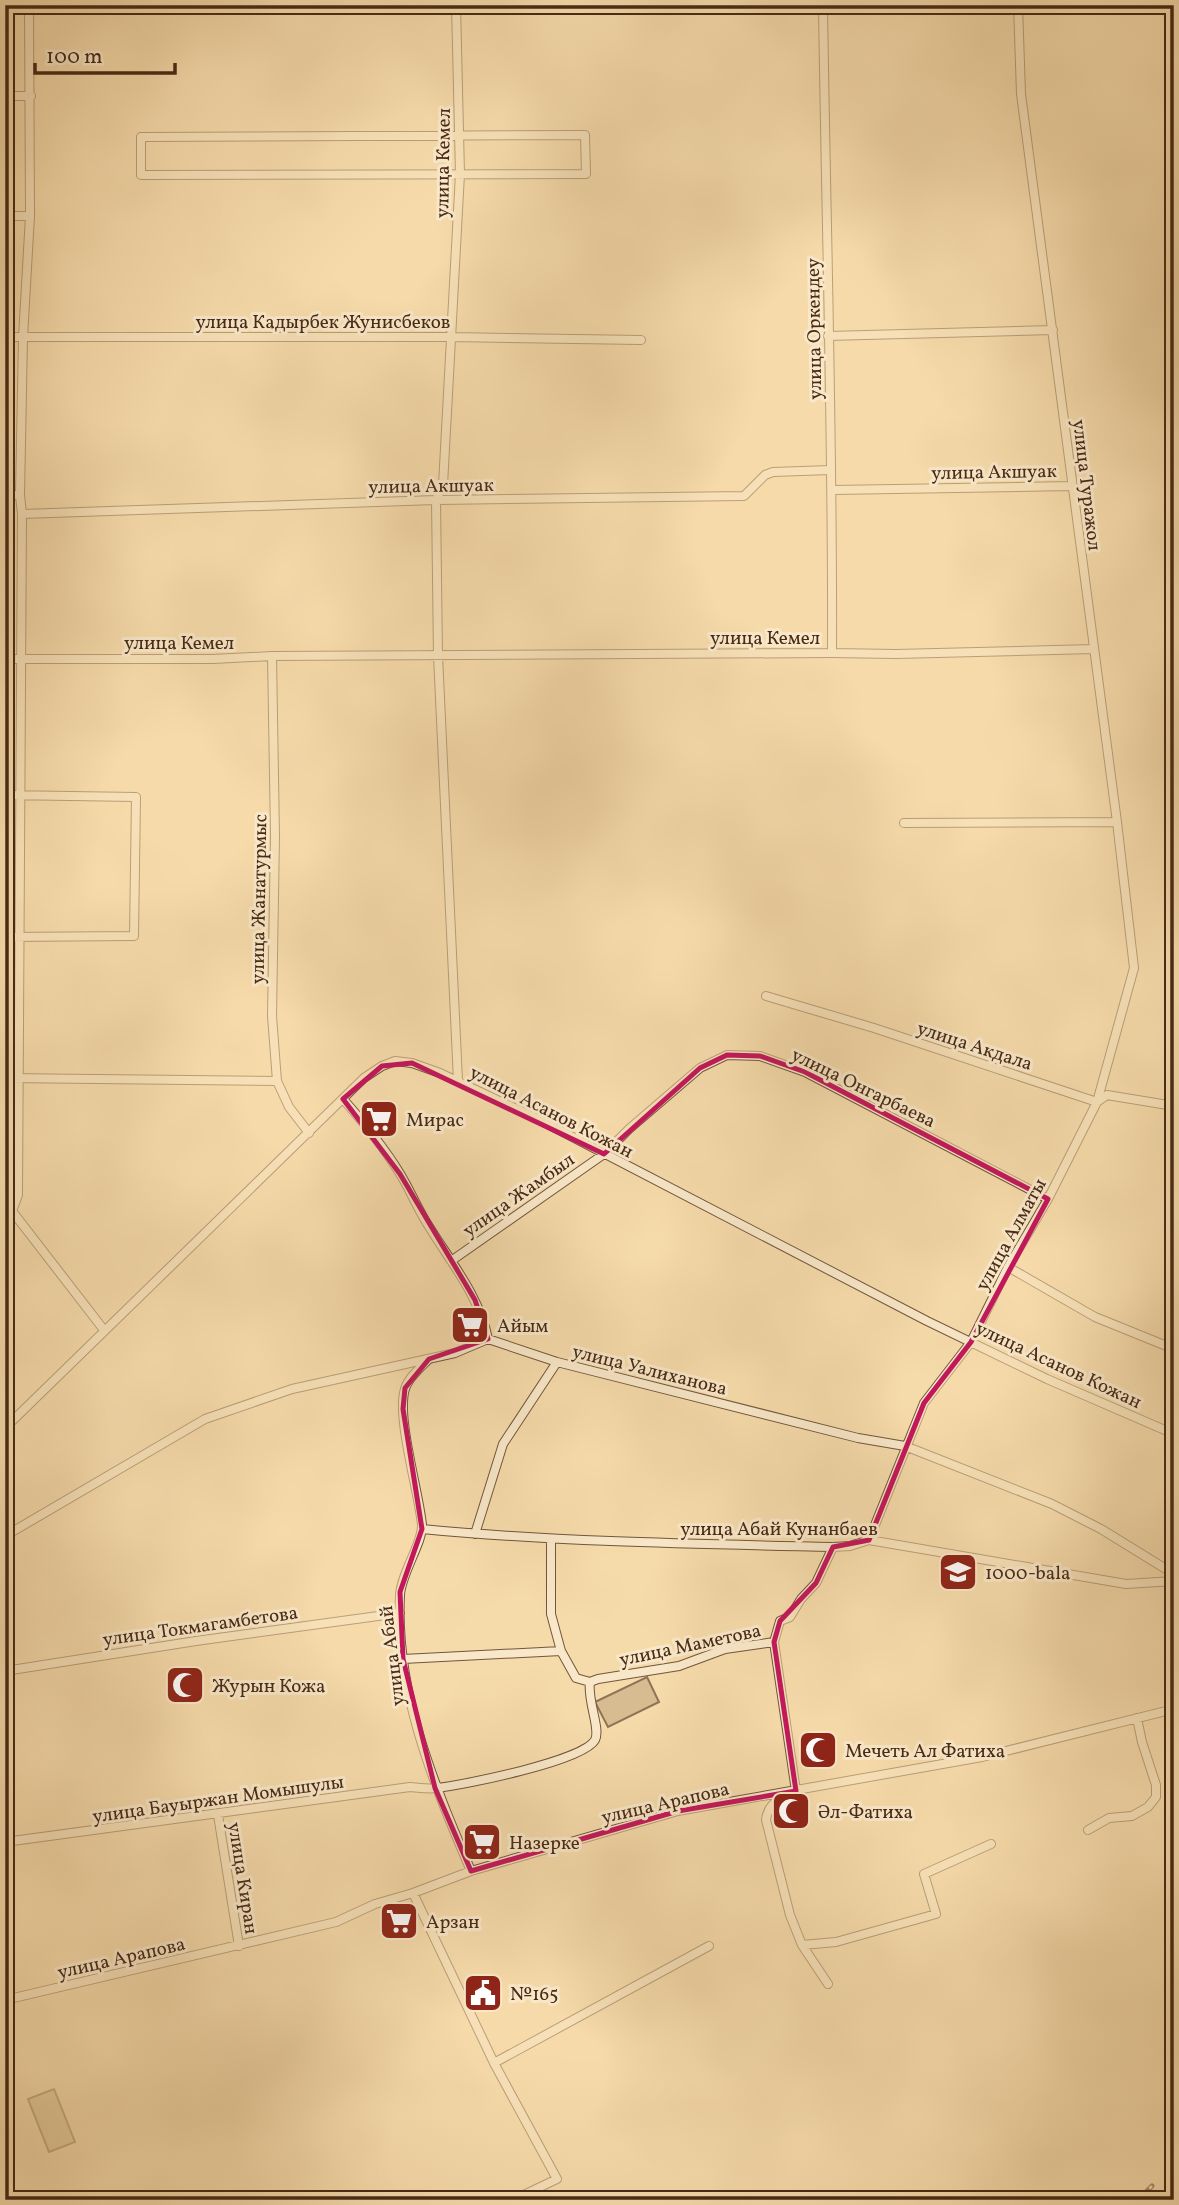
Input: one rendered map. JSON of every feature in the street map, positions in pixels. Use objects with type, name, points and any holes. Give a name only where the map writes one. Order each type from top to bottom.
[{"type":"street","points":[[29,5],[30,216],[23,337],[20,495],[19,1195],[9,1214],[104,1330]]},
{"type":"street","name":"улица Кемел","points":[[456,5],[460,174],[443,485],[436,500],[438,656],[458,1081]]},
{"type":"street","name":"улица Оркендеу","points":[[823,5],[833,490],[832,653]]},
{"type":"street","name":"улица Туражол","points":[[1018,5],[1021,94],[1054,330],[1134,968]]},
{"type":"street","points":[[5,96],[31,96]]},
{"type":"street","points":[[585,135],[586,174],[141,175],[141,136],[460,136],[585,135]]},
{"type":"street","points":[[5,215],[30,216]]},
{"type":"street","points":[[828,336],[1054,330]]},
{"type":"street","name":"улица Кадырбек Жунисбеков","points":[[5,337],[451,337],[641,340]]},
{"type":"street","name":"улица Акшуак","points":[[22,513],[436,500],[744,496],[765,475],[773,472],[831,470]]},
{"type":"street","name":"улица Акшуак","points":[[833,490],[1072,486]]},
{"type":"street","points":[[5,495],[20,495]]},
{"type":"street","name":"улица Кемел","points":[[5,659],[896,654],[1093,649]]},
{"type":"street","name":"улица Жанатурмыс","points":[[272,656],[275,836],[272,1016],[277,1081],[289,1107],[309,1133]]},
{"type":"street","points":[[5,795],[136,797],[134,936],[5,937]]},
{"type":"street","points":[[904,823],[1117,822]]},
{"type":"street","name":"улица Алматы","points":[[869,1540],[924,1403],[971,1342],[1008,1267],[1048,1199],[1097,1102],[1134,968]]},
{"type":"street","name":"улица Акдала","points":[[766,996],[874,1028],[1097,1102],[1107,1095],[1174,1106]]},
{"type":"street","name":"улица Онгарбаева","points":[[604,1154],[700,1068],[727,1055],[760,1056],[805,1072],[1048,1199]]},
{"type":"street","name":"улица Асанов Кожан","points":[[5,1427],[364,1078],[395,1061],[412,1063],[458,1081],[971,1342],[1047,1379],[1174,1434]]},
{"type":"street","points":[[5,1078],[277,1081]]},
{"type":"street","name":"улица Жамбыл","points":[[344,1099],[372,1132],[400,1174],[484,1317],[488,1339]]},
{"type":"street","name":"улица Жамбыл","points":[[451,1261],[604,1154]]},
{"type":"street","points":[[1008,1267],[1095,1317],[1174,1349]]},
{"type":"street","points":[[5,1536],[205,1419],[292,1389],[454,1353],[488,1339]]},
{"type":"street","name":"улица Уалиханова","points":[[488,1339],[557,1362],[859,1438],[905,1446],[1052,1504],[1101,1529],[1174,1574]]},
{"type":"street","points":[[422,1528],[403,1409],[405,1388],[415,1372],[429,1359]]},
{"type":"street","points":[[475,1534],[503,1444],[557,1362]]},
{"type":"street","name":"улица Абай Кунанбаев","points":[[422,1528],[475,1534],[661,1544],[833,1547],[850,1546],[869,1540],[1126,1584],[1174,1581]]},
{"type":"street","name":"улица Абай","points":[[422,1528],[400,1592],[403,1659],[416,1724],[435,1788],[471,1871]]},
{"type":"street","points":[[435,1788],[545,1765],[591,1745],[597,1737],[588,1695],[590,1682],[576,1678],[561,1651],[551,1614],[551,1539]]},
{"type":"street","points":[[828,1984],[802,1945],[784,1894],[766,1820],[767,1810],[774,1801],[796,1791],[774,1642],[780,1621],[790,1616],[816,1583],[833,1547]]},
{"type":"street","name":"улица Токмагамбетова","points":[[5,1671],[196,1640],[400,1613]]},
{"type":"street","name":"улица Маметова","points":[[590,1682],[679,1666],[725,1649],[774,1642]]},
{"type":"street","points":[[403,1659],[561,1651]]},
{"type":"street","name":"улица Арапова","points":[[5,2000],[336,1922],[376,1904],[413,1894],[471,1871],[678,1811],[982,1757],[1174,1709]]},
{"type":"street","points":[[1088,1830],[1109,1818],[1132,1816],[1148,1807],[1156,1797],[1156,1785],[1137,1718]]},
{"type":"street","name":"улица Бауыржан Момышулы","points":[[5,1842],[410,1787],[435,1788]]},
{"type":"street","name":"улица Киран","points":[[218,1815],[239,1946]]},
{"type":"street","points":[[802,1945],[836,1942],[936,1914],[924,1874],[991,1844]]},
{"type":"street","points":[[413,1894],[494,2063],[557,2179],[513,2200]]},
{"type":"street","points":[[494,2063],[709,1946]]},
{"type":"highlighted area","points":[[727,1055],[760,1056],[805,1072],[1048,1199],[971,1342],[924,1403],[869,1540],[833,1547],[816,1583],[780,1621],[774,1642],[796,1791],[678,1811],[471,1871],[435,1788],[403,1659],[400,1592],[422,1529],[403,1409],[405,1388],[429,1359],[488,1339],[475,1300],[400,1174],[343,1099],[382,1066],[412,1063],[604,1154],[700,1068]]},
{"type":"shaded area","points":[[647,1677],[659,1702],[608,1727],[595,1702]]},
{"type":"shaded area","points":[[54,2089],[75,2142],[49,2152],[28,2099]]},
{"type":"railway","points":[[1138,2200],[1152,2186]]},
{"type":"place","name":"Мирас","points":[[379,1119]]},
{"type":"place","name":"Айым","points":[[470,1325]]},
{"type":"place","name":"1000-bala","points":[[958,1572]]},
{"type":"place","name":"Журын Кожа","points":[[185,1685]]},
{"type":"place","name":"Мечеть Ал Фатиха","points":[[818,1750]]},
{"type":"place","name":"Әл-Фатиха","points":[[791,1811]]},
{"type":"place","name":"Назерке","points":[[482,1842]]},
{"type":"place","name":"Арзан","points":[[399,1921]]},
{"type":"place","name":"№165","points":[[483,1993]]}]
